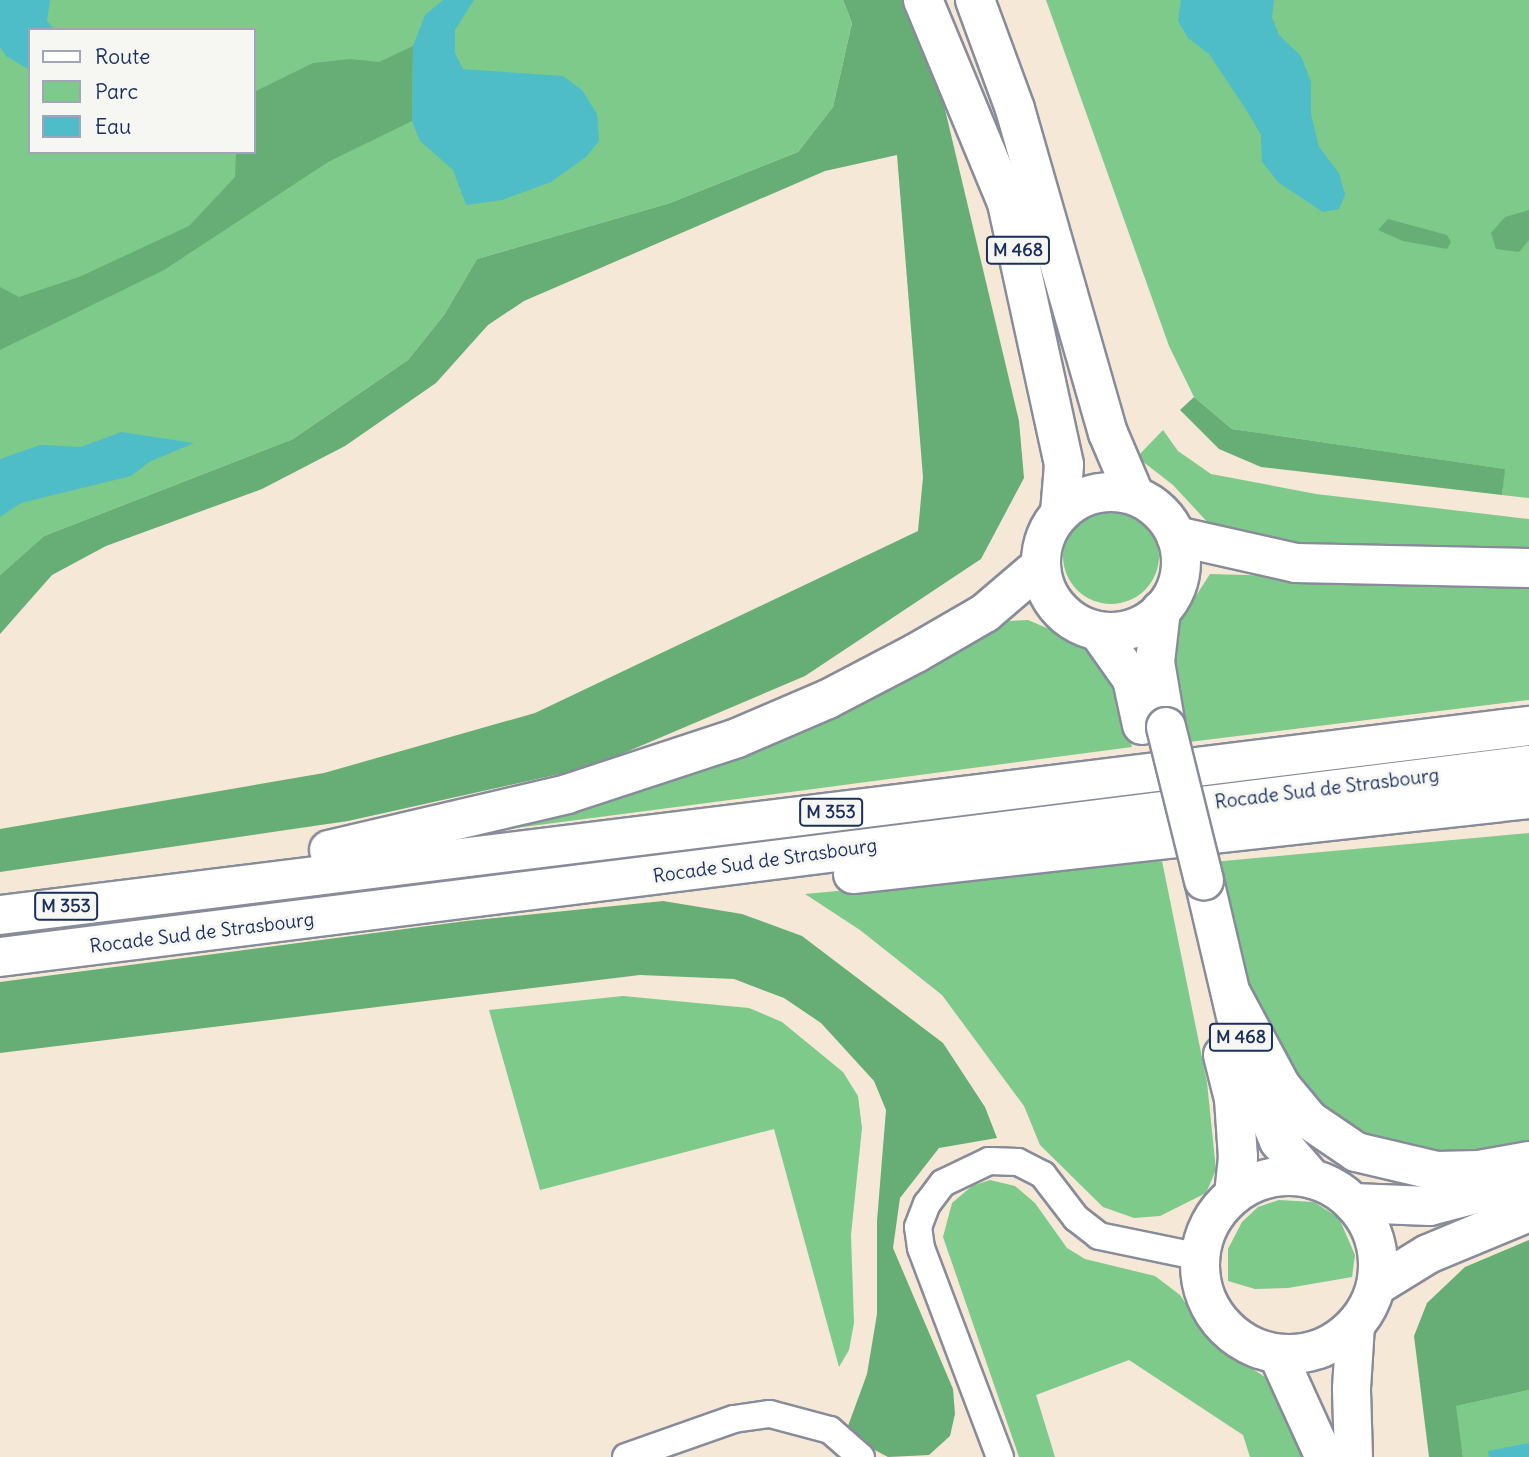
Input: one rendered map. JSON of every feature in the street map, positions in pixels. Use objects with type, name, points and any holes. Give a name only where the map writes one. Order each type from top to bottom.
[{"type":"main road","name":"M 468","points":[[923,0],[1007,202],[1064,465],[1060,513]]},
{"type":"main road","name":"M 468","points":[[975,0],[1014,109],[1108,433],[1134,494]]},
{"type":"main road","points":[[1107,492],[1134,494],[1167,518],[1176,536],[1179,575],[1161,610],[1142,624],[1121,631],[1098,631],[1082,626],[1058,608],[1049,596],[1040,566],[1045,537],[1060,513],[1082,498],[1107,492]]},
{"type":"main road","points":[[1176,536],[1296,562],[1529,568]]},
{"type":"main road","points":[[132,897],[450,825],[646,771],[724,743],[828,699],[916,653],[985,613],[1040,566]]},
{"type":"main road","name":"M 468","points":[[1154,730],[1155,662],[1161,610]]},
{"type":"main road","name":"M 468","points":[[1098,631],[1132,679],[1154,730],[1192,882],[1234,1099],[1238,1157],[1234,1195]]},
{"type":"main road","name":"Rocade Sud de Strasbourg","points":[[0,915],[1529,726]]},
{"type":"main road","name":"Rocade Sud de Strasbourg","points":[[0,957],[1529,765]]},
{"type":"main road","points":[[565,888],[742,884],[1529,799]]},
{"type":"main road","points":[[1227,832],[1372,831],[1529,818]]},
{"type":"main road","name":"M 468","points":[[1192,882],[1232,995],[1247,1063],[1264,1109],[1279,1141],[1312,1179]]},
{"type":"main road","points":[[1232,995],[1281,1086],[1310,1120],[1356,1152],[1437,1171],[1479,1170],[1529,1161]]},
{"type":"main road","points":[[1355,1325],[1320,1347],[1277,1354],[1245,1343],[1219,1321],[1203,1291],[1200,1257],[1211,1222],[1234,1195],[1271,1177],[1312,1179],[1353,1203],[1430,1206],[1529,1180]]},
{"type":"main road","points":[[1353,1203],[1375,1242],[1376,1286],[1355,1325],[1351,1388],[1353,1457]]},
{"type":"main road","points":[[1376,1286],[1428,1254],[1529,1212]]},
{"type":"main road","points":[[1277,1354],[1324,1457]]},
{"type":"street","points":[[1000,1457],[921,1248],[918,1227],[927,1204],[943,1182],[989,1161],[1018,1162],[1042,1175],[1076,1218],[1099,1236],[1200,1257]]},
{"type":"street","points":[[626,1457],[734,1419],[769,1414],[830,1430],[861,1457]]},
{"type":"green space","points":[[0,0],[843,0],[852,23],[833,107],[798,152],[670,203],[477,259],[444,315],[408,360],[293,439],[44,536],[0,575]]},
{"type":"green space","points":[[843,0],[904,0],[943,101],[1019,421],[1024,478],[981,559],[805,676],[591,767],[348,821],[0,872],[0,829],[324,773],[535,713],[918,531],[923,477],[897,155],[825,171],[524,301],[488,325],[436,383],[345,446],[262,489],[106,546],[52,575],[0,634],[0,575],[44,536],[293,439],[408,360],[444,315],[477,259],[670,203],[798,152],[833,107],[852,23]]},
{"type":"green space","points":[[1046,0],[1529,0],[1529,498],[1502,495],[1504,469],[1232,429],[1194,397],[1169,346]]},
{"type":"green space","points":[[413,46],[412,121],[328,162],[164,270],[0,350],[0,287],[19,297],[79,277],[189,226],[235,177],[236,154],[256,154],[256,91],[313,63],[350,59],[379,62]]},
{"type":"green space","points":[[1529,210],[1529,240],[1519,252],[1496,249],[1491,233],[1505,217]]},
{"type":"green space","points":[[1388,219],[1447,235],[1451,242],[1447,249],[1403,241],[1378,230]]},
{"type":"green space","points":[[1194,397],[1232,429],[1505,469],[1502,495],[1261,467],[1219,449],[1180,410]]},
{"type":"green space","points":[[1163,430],[1178,451],[1211,474],[1316,494],[1529,519],[1529,554],[1316,549],[1212,527],[1173,485],[1137,457]]},
{"type":"green space","points":[[1111,508],[1129,512],[1145,522],[1155,538],[1159,556],[1155,574],[1145,590],[1129,600],[1111,604],[1093,600],[1077,590],[1067,574],[1063,556],[1067,538],[1077,522],[1093,512]]},
{"type":"green space","points":[[1210,574],[1529,583],[1529,700],[1189,742],[1168,639]]},
{"type":"green space","points":[[1028,620],[1082,643],[1099,657],[1114,682],[1132,747],[478,833],[973,640],[1008,621]]},
{"type":"green space","points":[[1529,833],[1529,1145],[1464,1158],[1374,1144],[1324,1117],[1263,1033],[1213,862]]},
{"type":"green space","points":[[1162,861],[1207,1082],[1216,1170],[1206,1193],[1160,1216],[1134,1218],[1103,1207],[1040,1145],[1024,1106],[942,995],[860,930],[805,894]]},
{"type":"green space","points":[[663,901],[742,914],[802,936],[943,1043],[985,1107],[997,1138],[939,1148],[900,1198],[893,1248],[953,1389],[955,1414],[950,1436],[929,1455],[888,1457],[869,1447],[848,1426],[867,1374],[877,1314],[877,1221],[886,1110],[874,1081],[821,1023],[784,998],[734,979],[640,975],[0,1053],[0,982],[466,921]]},
{"type":"green space","points":[[623,996],[749,1008],[782,1022],[843,1072],[858,1096],[862,1128],[851,1235],[854,1323],[849,1350],[839,1367],[774,1129],[540,1190],[489,1010]]},
{"type":"green space","points":[[990,1180],[1015,1186],[1035,1203],[1067,1248],[1085,1259],[1155,1276],[1180,1295],[1212,1342],[1271,1381],[1307,1457],[1250,1457],[1243,1435],[1129,1360],[1036,1395],[1055,1457],[1019,1457],[943,1237],[952,1203],[972,1186]]},
{"type":"green space","points":[[1279,1200],[1314,1202],[1339,1218],[1355,1255],[1352,1277],[1288,1288],[1255,1289],[1228,1281],[1228,1249],[1242,1222],[1258,1207]]},
{"type":"green space","points":[[1529,1240],[1529,1390],[1456,1406],[1463,1457],[1429,1457],[1414,1336],[1427,1303],[1465,1267]]},
{"type":"green space","points":[[1529,1390],[1529,1457],[1463,1457],[1455,1406]]},
{"type":"water","points":[[0,0],[50,0],[47,21],[53,28],[28,28],[28,69],[6,56],[0,47]]},
{"type":"water","points":[[443,0],[474,0],[455,30],[455,53],[463,69],[563,76],[582,90],[597,114],[599,141],[586,157],[551,182],[502,200],[466,205],[453,170],[420,141],[412,121],[413,46],[425,15]]},
{"type":"water","points":[[1181,0],[1274,0],[1272,17],[1279,35],[1301,56],[1311,82],[1311,114],[1319,147],[1339,173],[1345,195],[1339,209],[1323,212],[1279,183],[1262,162],[1261,135],[1247,111],[1209,54],[1188,38],[1178,21]]},
{"type":"water","points":[[121,432],[194,443],[149,462],[131,476],[21,503],[0,517],[0,459],[40,445],[81,447]]},
{"type":"water","points":[[1529,1443],[1529,1457],[1489,1457],[1488,1451]]}]
